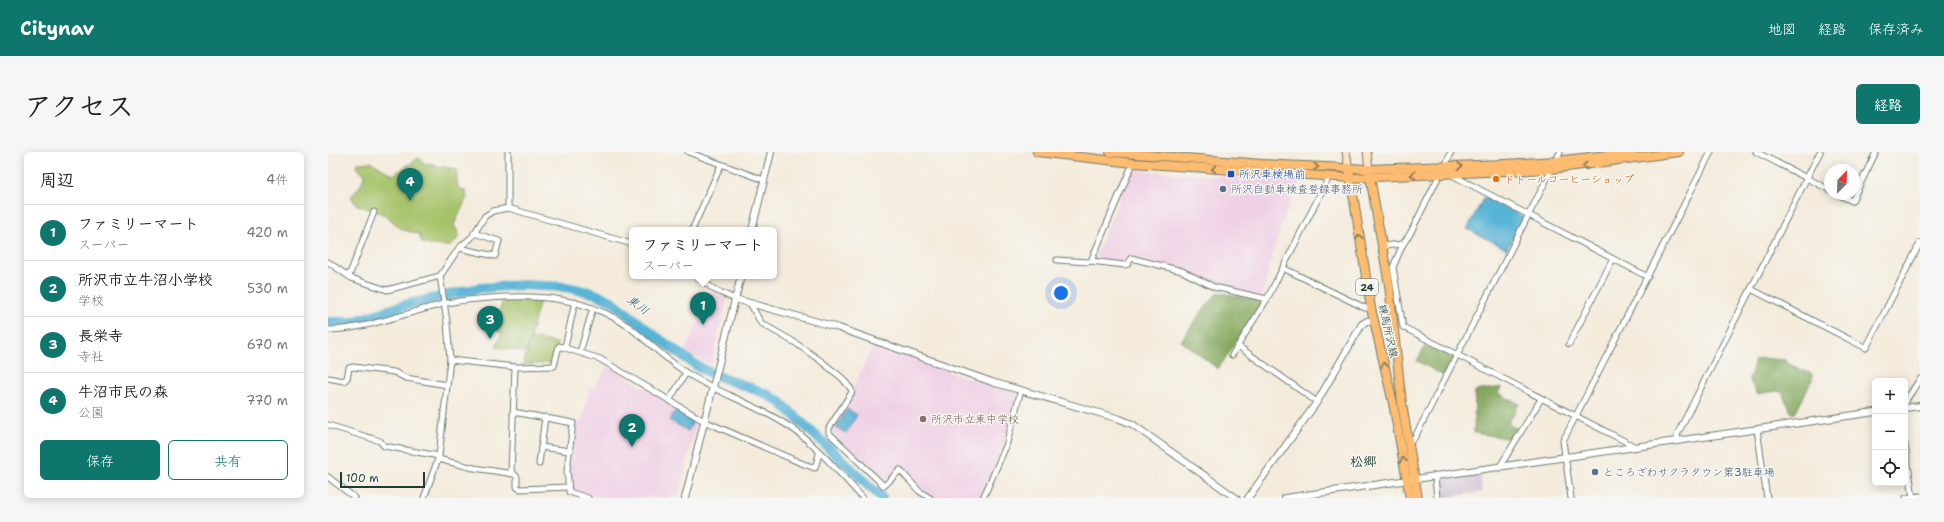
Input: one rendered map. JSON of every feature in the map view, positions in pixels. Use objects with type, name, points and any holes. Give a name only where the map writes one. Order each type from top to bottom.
[{"type":"main road","points":[[1037,152],[1133,163],[1329,176],[1350,173]]},
{"type":"main road","points":[[1110,152],[1350,173],[1552,169],[1679,152]]},
{"type":"main road","points":[[1346,152],[1350,173]]},
{"type":"main road","points":[[1367,152],[1369,173]]},
{"type":"main road","points":[[1445,171],[1556,161],[1632,152]]},
{"type":"main road","name":"練馬所沢線","points":[[1350,173],[1371,308],[1411,480],[1418,498]]},
{"type":"main road","name":"練馬所沢線","points":[[1369,173],[1394,323],[1402,404],[1409,443],[1411,480],[1410,498]]},
{"type":"street","points":[[508,152],[508,208]]},
{"type":"street","points":[[688,152],[764,180]]},
{"type":"street","points":[[753,227],[771,152]]},
{"type":"street","points":[[1451,152],[1445,171],[1403,244],[1393,267],[1403,327],[1637,447]]},
{"type":"street","points":[[1556,161],[1560,152]]},
{"type":"street","points":[[1571,498],[1563,441],[1711,152]]},
{"type":"street","points":[[1756,152],[1824,187]]},
{"type":"street","points":[[1678,441],[1677,435],[1820,152]]},
{"type":"street","points":[[1860,185],[1876,152]]},
{"type":"street","points":[[1091,260],[1133,163]]},
{"type":"street","points":[[693,227],[721,165]]},
{"type":"street","points":[[1409,443],[1415,437],[1552,169]]},
{"type":"street","points":[[1445,171],[1528,216],[1648,277]]},
{"type":"street","points":[[1232,355],[1267,300],[1329,176]]},
{"type":"street","points":[[424,498],[438,457],[450,360],[447,322],[440,276],[459,248],[474,233],[487,214],[497,209],[508,208],[629,243]]},
{"type":"street","points":[[349,276],[374,212]]},
{"type":"street","points":[[459,248],[495,256],[499,241],[474,233]]},
{"type":"street","points":[[1751,289],[1866,348],[1920,243]]},
{"type":"street","points":[[1382,246],[1403,244]]},
{"type":"street","points":[[1056,260],[1088,262],[1091,260],[1124,265],[1128,264],[1131,258],[1182,271],[1214,288],[1267,300]]},
{"type":"street","points":[[1569,344],[1613,259]]},
{"type":"street","points":[[328,262],[349,276],[387,290],[440,276]]},
{"type":"street","points":[[1283,268],[1365,308],[1371,308]]},
{"type":"street","points":[[699,279],[715,290],[735,299],[841,329],[986,380],[1132,424],[1236,498]]},
{"type":"street","points":[[685,498],[740,279]]},
{"type":"street","points":[[328,330],[365,326],[443,302],[530,296],[575,302],[593,308],[628,326],[664,357],[686,373],[750,404],[788,426],[819,454],[863,498]]},
{"type":"street","points":[[565,348],[575,302]]},
{"type":"street","points":[[750,303],[761,323],[794,342],[821,361],[842,378],[851,389],[852,392],[829,428],[829,433],[884,486],[900,470],[919,491],[930,498]]},
{"type":"street","points":[[580,352],[593,308]]},
{"type":"street","points":[[1248,498],[1317,402],[1362,324],[1367,321],[1374,320]]},
{"type":"street","points":[[450,360],[515,367],[554,366],[559,346],[606,362],[704,420],[815,468],[819,454]]},
{"type":"street","points":[[1238,346],[1317,402]]},
{"type":"street","points":[[328,378],[344,381],[347,378],[349,368],[353,366],[394,372],[406,378],[447,385]]},
{"type":"street","points":[[511,473],[515,367]]},
{"type":"street","points":[[670,399],[686,373]]},
{"type":"street","points":[[1908,397],[1920,379]]},
{"type":"street","points":[[983,498],[1006,446],[1021,390]]},
{"type":"street","points":[[1499,468],[1541,399]]},
{"type":"street","points":[[1908,408],[1920,406]]},
{"type":"street","points":[[513,412],[573,423],[567,470],[568,487],[570,494],[588,498]]},
{"type":"street","points":[[1285,498],[1872,412]]},
{"type":"street","points":[[539,464],[544,417]]},
{"type":"street","points":[[328,425],[380,441],[384,446],[438,457],[474,468],[511,473],[517,477],[516,487],[520,490],[568,487]]},
{"type":"street","points":[[1757,429],[1767,498]]},
{"type":"street","points":[[541,447],[570,451]]},
{"type":"street","points":[[1906,450],[1913,498]]},
{"type":"street","points":[[328,477],[356,498]]},
{"type":"street","points":[[1435,477],[1438,498]]},
{"type":"street","points":[[1906,498],[1920,496]]},
{"type":"shaded area","points":[[1132,170],[1300,181],[1281,225],[1261,298],[1214,287],[1182,271],[1131,258],[1128,264],[1094,259]]},
{"type":"shaded area","points":[[712,291],[727,299],[711,365],[685,352]]},
{"type":"shaded area","name":"所沢市立東中学校","points":[[874,344],[954,374],[1016,392],[1018,394],[1004,444],[981,498],[935,498],[922,490],[901,467],[886,481],[882,480],[831,432],[830,429],[854,390],[853,388]]},
{"type":"shaded area","points":[[608,366],[696,418],[697,422],[678,498],[601,498],[571,490],[569,470],[576,422],[581,423],[590,387],[594,389]]},
{"type":"shaded area","points":[[1480,473],[1482,492],[1441,498],[1438,482],[1441,478]]},
{"type":"green space","points":[[419,158],[426,164],[456,169],[458,188],[465,191],[467,197],[454,225],[460,236],[451,246],[429,245],[422,243],[419,234],[401,229],[386,215],[357,205],[351,197],[360,186],[365,174],[356,168],[358,163],[371,162],[393,175]]},
{"type":"green space","points":[[1218,292],[1264,302],[1218,369],[1181,341],[1198,316]]},
{"type":"green space","points":[[503,300],[540,300],[526,352],[496,347],[502,333],[495,330]]},
{"type":"green space","points":[[531,338],[557,343],[554,361],[551,363],[523,365]]},
{"type":"green space","points":[[1427,342],[1455,357],[1444,376],[1417,361]]},
{"type":"green space","points":[[1761,358],[1785,360],[1791,365],[1812,374],[1812,380],[1796,412],[1793,414],[1790,411],[1783,393],[1777,391],[1757,394],[1749,379],[1755,360]]},
{"type":"green space","points":[[1502,387],[1498,393],[1519,404],[1508,424],[1519,430],[1513,439],[1474,433],[1475,391]]},
{"type":"water","points":[[1484,197],[1524,217],[1507,249],[1467,229]]},
{"type":"water","points":[[847,409],[857,415],[846,433],[836,428]]},
{"type":"water","points":[[675,411],[693,421],[688,431],[669,420]]},
{"type":"waterway","name":"東川","points":[[328,322],[353,322],[404,305],[480,288],[524,285],[566,287],[593,293],[612,301],[654,335],[697,366],[711,373],[764,393],[779,401],[882,498]]},
{"type":"place","name":"所沢車検場前","points":[[1231,174]]},
{"type":"place","name":"ドトールコーヒーショップ","points":[[1496,179]]},
{"type":"place","name":"所沢自動車検査登録事務所","points":[[1223,189]]},
{"type":"place","name":"牛沼市民の森","points":[[410,201]]},
{"type":"place","name":"ファミリーマート","points":[[703,325]]},
{"type":"place","name":"長栄寺","points":[[490,339]]},
{"type":"place","name":"所沢市立東中学校","points":[[923,419]]},
{"type":"place","name":"所沢市立牛沼小学校","points":[[632,447]]},
{"type":"place","name":"ところざわサクラタウン第3駐車場","points":[[1595,472]]},
{"type":"district","name":"松郷","points":[[1363,461]]}]
